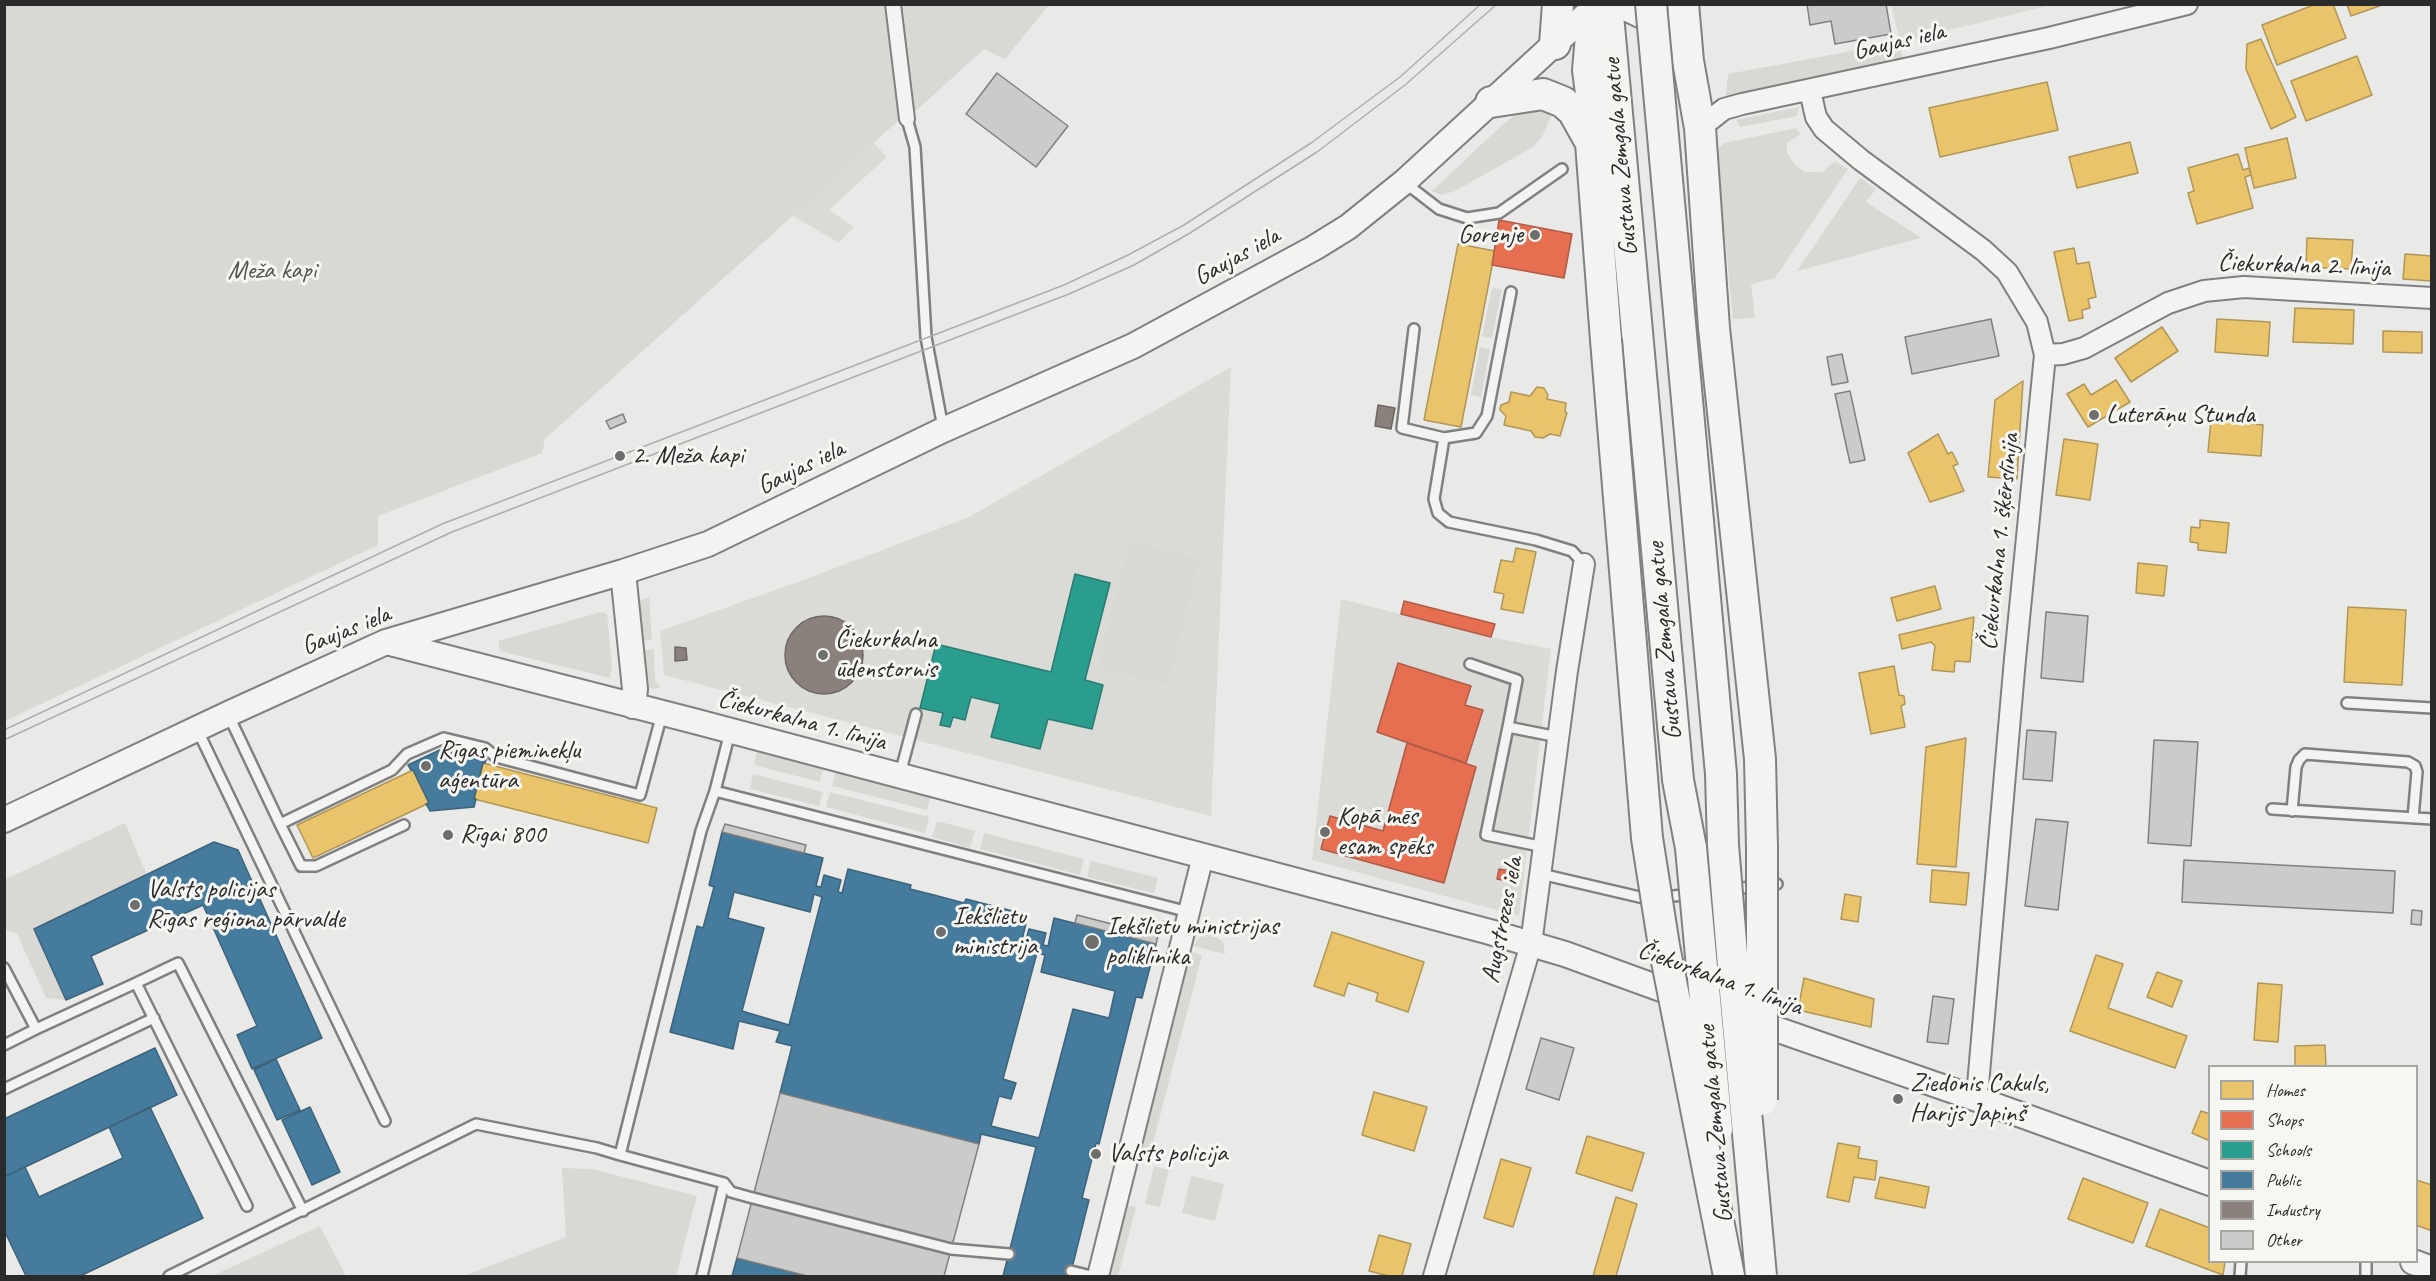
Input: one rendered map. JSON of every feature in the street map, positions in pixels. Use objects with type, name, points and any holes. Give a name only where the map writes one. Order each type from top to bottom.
[{"type":"main road","points":[[1555,45],[1558,4]]},
{"type":"main road","points":[[1602,4],[1591,36],[1588,70],[1592,101],[1591,143],[1647,838],[1664,946],[1729,1276]]},
{"type":"main road","name":"Gustava Zemgala gatve","points":[[1607,4],[1678,780],[1691,848],[1729,1276]]},
{"type":"main road","points":[[1624,4],[1635,8],[1661,25],[1688,61]]},
{"type":"main road","name":"Gustava Zemgala gatve","points":[[1651,4],[1721,774],[1723,845],[1761,1276]]},
{"type":"main road","points":[[1683,4],[1688,61],[1700,128],[1714,328],[1760,759],[1762,848],[1761,1276]]},
{"type":"main road","points":[[1491,102],[1543,94],[1563,102],[1573,111],[1591,143]]},
{"type":"street","points":[[893,4],[907,119]]},
{"type":"street","name":"Gaujas iela","points":[[4,820],[386,642],[623,572],[708,544],[943,430],[1143,341],[1314,248],[1348,227],[1404,182],[1598,4]]},
{"type":"street","name":"Gaujas iela","points":[[1700,128],[1724,109],[2187,4]]},
{"type":"street","name":"Čiekurkalna 1. šķērslīnija","points":[[1810,91],[1816,117],[1824,129],[1861,160],[1983,250],[2007,272],[2037,322],[2045,355],[2016,648],[1978,1084],[1974,1098]]},
{"type":"street","name":"Čiekurkalna 2. līnija","points":[[2045,355],[2063,354],[2084,348],[2168,303],[2204,291],[2244,287],[2432,298]]},
{"type":"street","name":"Augstrozes iela","points":[[1434,1276],[1532,944],[1558,737],[1584,564]]},
{"type":"street","points":[[623,572],[635,689],[633,706]]},
{"type":"street","name":"Čiekurkalna 1. līnija","points":[[386,642],[663,713],[1532,944],[1974,1098],[2208,1183]]},
{"type":"street","points":[[1098,1276],[1203,856]]},
{"type":"street","points":[[2416,1263],[2432,1269]]},
{"type":"lane","points":[[907,119],[915,147],[926,337],[943,430]]},
{"type":"lane","points":[[1404,182],[1439,209],[1467,218],[1499,213],[1562,169]]},
{"type":"lane","points":[[1414,329],[1402,428],[1444,438],[1476,433],[1487,416],[1511,292]]},
{"type":"lane","points":[[1444,438],[1434,499],[1438,513],[1449,522],[1536,540],[1572,551],[1584,564]]},
{"type":"lane","points":[[1470,664],[1517,680],[1486,835],[1545,847]]},
{"type":"lane","points":[[2347,703],[2432,708]]},
{"type":"lane","points":[[280,824],[392,770],[407,754],[444,738],[485,748],[496,757],[640,795],[663,713]]},
{"type":"lane","points":[[228,714],[301,866],[316,866],[404,825]]},
{"type":"lane","points":[[899,776],[916,714]]},
{"type":"lane","points":[[1508,727],[1558,737]]},
{"type":"lane","points":[[197,729],[385,1121]]},
{"type":"lane","points":[[620,1155],[701,831],[715,791],[730,732]]},
{"type":"lane","points":[[2292,811],[2296,767],[2299,759],[2305,754],[2408,762],[2415,766],[2417,771],[2413,818]]},
{"type":"lane","points":[[715,791],[1189,912]]},
{"type":"lane","points":[[2272,809],[2432,819]]},
{"type":"lane","points":[[1541,874],[1648,899],[1777,884]]},
{"type":"lane","points":[[4,1045],[178,963],[303,1211]]},
{"type":"lane","points":[[4,968],[36,1029]]},
{"type":"lane","points":[[136,983],[247,1206]]},
{"type":"lane","points":[[4,1089],[154,1018]]},
{"type":"lane","points":[[169,1276],[476,1124],[597,1148],[724,1183],[731,1192],[951,1249],[1009,1254]]},
{"type":"lane","points":[[702,1276],[724,1183]]},
{"type":"lane","points":[[1071,1271],[1091,1276]]},
{"type":"shaded area","points":[[1891,4],[2051,4],[2051,5],[1900,42]]},
{"type":"shaded area","points":[[870,139],[887,157],[829,210],[854,227],[839,243],[786,212]]},
{"type":"shaded area","points":[[1231,367],[1211,816],[664,675],[660,631],[809,578],[969,517]]},
{"type":"shaded area","points":[[1341,599],[1491,637],[1551,649],[1519,916],[1312,860]]},
{"type":"green space","name":"Meža kapi","points":[[4,5],[1049,5],[1005,59],[984,49],[907,119],[897,122],[545,439],[542,453],[378,516],[378,545],[5,721]]},
{"type":"green space","points":[[1900,42],[1903,61],[1726,97],[1728,74]]},
{"type":"green space","points":[[1799,107],[1797,116],[1740,127],[1736,120]]},
{"type":"green space","points":[[1524,108],[1554,109],[1542,137],[1533,147],[1455,191],[1442,195],[1432,191],[1501,126]]},
{"type":"green space","points":[[1796,128],[1801,134],[1787,143],[1787,152],[1795,165],[1805,172],[1822,172],[1835,161],[1848,169],[1775,278],[1751,284],[1755,318],[1733,319],[1717,156],[1719,149],[1724,143]]},
{"type":"green space","points":[[1860,178],[1876,189],[1866,202],[1921,238],[1797,271]]},
{"type":"green space","points":[[1492,288],[1502,289],[1492,338],[1482,336]]},
{"type":"green space","points":[[1480,347],[1490,349],[1481,397],[1471,395]]},
{"type":"green space","points":[[1130,542],[1200,559],[1168,685],[1098,668]]},
{"type":"green space","points":[[649,597],[652,640],[641,641],[638,604]]},
{"type":"green space","points":[[601,612],[607,614],[612,666],[610,678],[500,651],[499,641]]},
{"type":"green space","points":[[654,649],[655,681],[660,687],[656,689],[648,688],[644,676],[642,650]]},
{"type":"green space","points":[[757,752],[823,769],[820,782],[754,765]]},
{"type":"green space","points":[[836,772],[931,796],[927,810],[832,786]]},
{"type":"green space","points":[[753,774],[823,792],[819,806],[750,789]]},
{"type":"green space","points":[[830,792],[929,817],[925,833],[826,807]]},
{"type":"green space","points":[[937,821],[975,831],[970,848],[932,837]]},
{"type":"green space","points":[[125,823],[147,875],[35,929],[66,1000],[46,998],[17,934],[5,929],[4,880]]},
{"type":"green space","points":[[984,833],[1084,859],[1080,875],[980,849]]},
{"type":"green space","points":[[1091,861],[1158,878],[1154,893],[1087,877]]},
{"type":"green space","points":[[1213,934],[1223,942],[1225,954],[1193,946],[1201,936]]},
{"type":"green space","points":[[1191,952],[1202,955],[1149,1158],[1138,1155]]},
{"type":"green space","points":[[1154,1166],[1169,1170],[1160,1207],[1145,1204]]},
{"type":"green space","points":[[562,1168],[592,1169],[697,1196],[676,1276],[464,1276],[566,1237]]},
{"type":"green space","points":[[1191,1176],[1224,1184],[1215,1221],[1182,1213]]},
{"type":"green space","points":[[1125,1205],[1136,1207],[1118,1276],[1107,1276]]},
{"type":"green space","points":[[320,1226],[346,1276],[212,1276]]},
{"type":"building: Homes","points":[[2316,4],[2333,4],[2346,38],[2277,65],[2262,25]]},
{"type":"building: Homes","points":[[2347,4],[2385,4],[2351,16]]},
{"type":"building: Homes","points":[[2261,39],[2296,117],[2271,129],[2246,69],[2247,44]]},
{"type":"building: Homes","points":[[2357,56],[2372,95],[2306,121],[2291,81]]},
{"type":"building: Homes","points":[[2047,82],[2058,130],[1940,157],[1929,108]]},
{"type":"building: Homes","points":[[2287,138],[2296,178],[2254,188],[2245,148]]},
{"type":"building: Homes","points":[[2130,142],[2138,173],[2077,188],[2069,157]]},
{"type":"building: Homes","points":[[2238,154],[2243,170],[2249,168],[2251,175],[2245,177],[2253,208],[2197,224],[2188,193],[2194,191],[2188,168]]},
{"type":"building: Homes","points":[[2307,238],[2353,240],[2351,269],[2306,267]]},
{"type":"building: Homes","points":[[1458,244],[1495,251],[1461,427],[1424,420]]},
{"type":"building: Homes","points":[[2074,248],[2077,264],[2089,262],[2096,297],[2088,299],[2090,308],[2082,310],[2083,318],[2069,321],[2054,252]]},
{"type":"building: Homes","points":[[2405,254],[2432,256],[2432,281],[2403,279]]},
{"type":"building: Homes","points":[[2295,308],[2354,310],[2353,344],[2293,342]]},
{"type":"building: Homes","points":[[2217,319],[2270,322],[2268,356],[2215,352]]},
{"type":"building: Homes","points":[[2162,327],[2178,351],[2131,382],[2115,358]]},
{"type":"building: Homes","points":[[2383,331],[2422,332],[2422,353],[2383,352]]},
{"type":"building: Homes","name":"Luterāņu Stunda","points":[[2116,380],[2130,402],[2088,427],[2067,394],[2084,384],[2091,395]]},
{"type":"building: Homes","points":[[2023,381],[2017,479],[1988,477],[1995,400]]},
{"type":"building: Homes","points":[[1537,387],[1544,388],[1548,395],[1547,399],[1566,403],[1565,412],[1567,413],[1560,436],[1550,434],[1543,438],[1535,437],[1531,431],[1504,425],[1506,416],[1500,410],[1501,405],[1509,402],[1511,392],[1530,396]]},
{"type":"building: Homes","points":[[2211,420],[2263,425],[2261,456],[2208,452]]},
{"type":"building: Homes","points":[[1938,434],[1948,454],[1952,452],[1958,464],[1953,466],[1964,491],[1930,502],[1908,453]]},
{"type":"building: Homes","points":[[2064,439],[2098,444],[2090,500],[2056,495]]},
{"type":"building: Homes","points":[[2200,520],[2229,523],[2226,553],[2198,550],[2198,543],[2190,542],[2191,527],[2200,528]]},
{"type":"building: Homes","points":[[1516,548],[1536,552],[1523,613],[1501,609],[1504,594],[1494,592],[1501,560],[1513,562]]},
{"type":"building: Homes","points":[[2138,563],[2167,566],[2164,596],[2136,593]]},
{"type":"building: Homes","points":[[1935,586],[1941,609],[1897,621],[1891,598]]},
{"type":"building: Homes","points":[[2348,607],[2406,610],[2402,685],[2344,682]]},
{"type":"building: Homes","points":[[1974,617],[1970,662],[1955,661],[1954,672],[1932,670],[1935,646],[1931,642],[1902,649],[1899,635]]},
{"type":"building: Homes","points":[[1894,666],[1899,695],[1904,696],[1905,704],[1901,706],[1905,727],[1871,734],[1859,673]]},
{"type":"building: Homes","points":[[1966,738],[1956,867],[1917,864],[1926,747]]},
{"type":"building: Homes","points":[[483,763],[657,808],[648,843],[474,799]]},
{"type":"building: Homes","points":[[413,770],[429,803],[313,858],[297,825]]},
{"type":"building: Homes","points":[[1932,870],[1969,873],[1966,905],[1930,902]]},
{"type":"building: Homes","points":[[1845,894],[1861,897],[1858,922],[1841,919]]},
{"type":"building: Homes","points":[[1332,932],[1424,962],[1408,1012],[1376,1001],[1378,993],[1348,983],[1344,996],[1314,986]]},
{"type":"building: Homes","points":[[2096,955],[2123,964],[2108,1008],[2187,1036],[2175,1068],[2070,1031]]},
{"type":"building: Homes","points":[[2157,972],[2182,981],[2172,1007],[2147,997]]},
{"type":"building: Homes","points":[[1804,978],[1874,999],[1871,1027],[1798,1010]]},
{"type":"building: Homes","points":[[2258,983],[2282,985],[2278,1042],[2254,1040]]},
{"type":"building: Homes","points":[[2325,1045],[2326,1065],[2295,1065],[2295,1046]]},
{"type":"building: Homes","points":[[1374,1092],[1427,1107],[1414,1151],[1362,1135]]},
{"type":"building: Homes","points":[[2201,1111],[2208,1113],[2208,1140],[2192,1133]]},
{"type":"building: Homes","points":[[1587,1136],[1644,1153],[1632,1191],[1576,1173]]},
{"type":"building: Homes","points":[[1838,1143],[1860,1147],[1858,1158],[1877,1161],[1875,1180],[1854,1177],[1849,1202],[1827,1197]]},
{"type":"building: Homes","points":[[1501,1159],[1531,1168],[1513,1227],[1484,1218]]},
{"type":"building: Homes","points":[[1880,1177],[1929,1187],[1925,1208],[1875,1198]]},
{"type":"building: Homes","points":[[2083,1178],[2148,1203],[2133,1243],[2068,1219]]},
{"type":"building: Homes","points":[[2418,1181],[2432,1185],[2432,1231],[2418,1226]]},
{"type":"building: Homes","points":[[1616,1197],[1637,1204],[1616,1276],[1593,1276]]},
{"type":"building: Homes","points":[[2160,1209],[2208,1227],[2208,1263],[2225,1263],[2223,1275],[2146,1246]]},
{"type":"building: Homes","points":[[1379,1235],[1411,1244],[1402,1276],[1389,1276],[1369,1271]]},
{"type":"building: Shops","points":[[1499,220],[1572,234],[1564,278],[1492,265]]},
{"type":"building: Shops","points":[[1404,601],[1495,624],[1491,637],[1401,614]]},
{"type":"building: Shops","points":[[1398,663],[1471,686],[1465,705],[1483,710],[1466,763],[1377,732]]},
{"type":"building: Shops","points":[[1407,743],[1476,767],[1444,883],[1321,849],[1330,816],[1383,831]]},
{"type":"building: Shops","points":[[1499,869],[1510,871],[1508,881],[1497,879]]},
{"type":"building: Schools","points":[[1075,574],[1110,583],[1085,680],[1103,685],[1092,729],[1048,719],[1040,749],[991,737],[1000,704],[971,697],[965,720],[953,717],[950,727],[940,725],[943,713],[920,708],[936,644],[1051,672]]},
{"type":"building: Public","points":[[446,747],[487,758],[483,763],[474,807],[430,811],[426,804],[429,803],[413,770],[408,765]]},
{"type":"building: Public","points":[[722,832],[823,858],[816,886],[821,887],[824,875],[841,880],[838,892],[842,893],[848,869],[911,885],[910,889],[964,903],[966,899],[1028,915],[1022,940],[1026,940],[1029,929],[1046,933],[1043,945],[1048,946],[1054,918],[1156,944],[1142,998],[1136,997],[1099,1144],[1096,1143],[1082,1198],[1089,1200],[1070,1276],[1003,1276],[1036,1147],[981,1134],[979,1144],[780,1093],[792,1046],[776,1042],[780,1031],[739,1021],[733,1049],[670,1032],[697,926],[703,928],[714,887],[709,885]],"holes":[[[734,892],[810,912],[814,894],[822,897],[789,1025],[742,1011],[764,928],[728,918]],[[1037,953],[1045,955],[1041,972],[1115,991],[1109,1018],[1073,1009],[1039,1138],[991,1126],[999,1096],[1011,1099],[1016,1083],[1003,1079]]]},
{"type":"building: Public","points":[[214,842],[238,850],[322,1038],[252,1069],[237,1035],[257,1026],[203,905],[91,956],[103,984],[66,1000],[34,929]]},
{"type":"building: Public","points":[[155,1048],[177,1095],[4,1177],[4,1119]]},
{"type":"building: Public","points":[[276,1059],[300,1110],[277,1120],[254,1070]]},
{"type":"building: Public","points":[[150,1107],[203,1218],[80,1276],[26,1276],[4,1230],[4,1177],[25,1167],[39,1197],[123,1158],[109,1127]]},
{"type":"building: Public","points":[[310,1107],[340,1172],[312,1185],[282,1120]]},
{"type":"building: Public","points":[[737,1258],[807,1276],[732,1276]]},
{"type":"building: Industry","points":[[1378,405],[1395,408],[1391,429],[1375,426]]},
{"type":"building: Industry","name":"Čiekurkalna ūdenstornis","points":[[816,616],[832,616],[846,622],[857,633],[863,647],[863,663],[857,677],[846,688],[832,694],[816,694],[802,688],[791,677],[785,663],[785,647],[791,633],[802,622]]},
{"type":"building: Industry","points":[[675,647],[686,648],[687,660],[675,661]]},
{"type":"building: Other","points":[[1807,4],[1886,4],[1891,34],[1835,44],[1831,21],[1810,25]]},
{"type":"building: Other","points":[[997,73],[1068,126],[1036,167],[966,114]]},
{"type":"building: Other","points":[[1991,319],[1999,356],[1912,374],[1905,337]]},
{"type":"building: Other","points":[[1842,354],[1848,382],[1832,385],[1827,357]]},
{"type":"building: Other","points":[[1850,391],[1865,460],[1850,463],[1835,394]]},
{"type":"building: Other","points":[[623,414],[626,422],[610,429],[606,421]]},
{"type":"building: Other","points":[[2046,612],[2088,616],[2083,682],[2041,678]]},
{"type":"building: Other","points":[[2027,730],[2056,732],[2052,781],[2023,779]]},
{"type":"building: Other","points":[[2154,740],[2198,742],[2191,846],[2148,843]]},
{"type":"building: Other","points":[[2036,819],[2068,822],[2058,910],[2025,906]]},
{"type":"building: Other","points":[[725,824],[806,845],[804,853],[722,832]]},
{"type":"building: Other","points":[[2184,860],[2395,871],[2393,913],[2182,902]]},
{"type":"building: Other","points":[[2412,910],[2422,911],[2421,925],[2411,924]]},
{"type":"building: Other","points":[[1077,915],[1158,936],[1156,944],[1075,923]]},
{"type":"building: Other","points":[[1933,996],[1954,999],[1948,1044],[1927,1042]]},
{"type":"building: Other","points":[[1541,1038],[1574,1048],[1559,1100],[1526,1089]]},
{"type":"building: Other","points":[[780,1093],[979,1144],[944,1276],[807,1276],[737,1258]]},
{"type":"tram line","points":[[4,730],[442,524],[1064,285],[1128,255],[1184,225],[1311,143],[1400,77],[1481,4]]},
{"type":"tram line","points":[[4,740],[452,532],[1069,294],[1134,265],[1190,233],[1317,152],[1405,85],[1497,4]]},
{"type":"place","name":"Gorenje","points":[[1535,235]]},
{"type":"place","name":"Luterāņu Stunda","points":[[2094,415]]},
{"type":"place","name":"2. Meža kapi","points":[[620,456]]},
{"type":"place","name":"Čiekurkalna ūdenstornis","points":[[823,655]]},
{"type":"place","name":"Rīgas pieminekļu aģentūra","points":[[426,766]]},
{"type":"place","name":"Kopā mēs esam spēks","points":[[1325,832]]},
{"type":"place","name":"Rīgai 800","points":[[448,835]]},
{"type":"place","name":"Valsts policijas Rīgas reģiona pārvalde","points":[[135,905]]},
{"type":"place","name":"Iekšlietu ministrija","points":[[941,932]]},
{"type":"place","name":"Iekšlietu ministrijas poliklīnika","points":[[1092,942]]},
{"type":"place","name":"Ziedonis Cakuls, Harijs Japiņš","points":[[1898,1099]]},
{"type":"place","name":"Valsts policija","points":[[1096,1154]]}]
